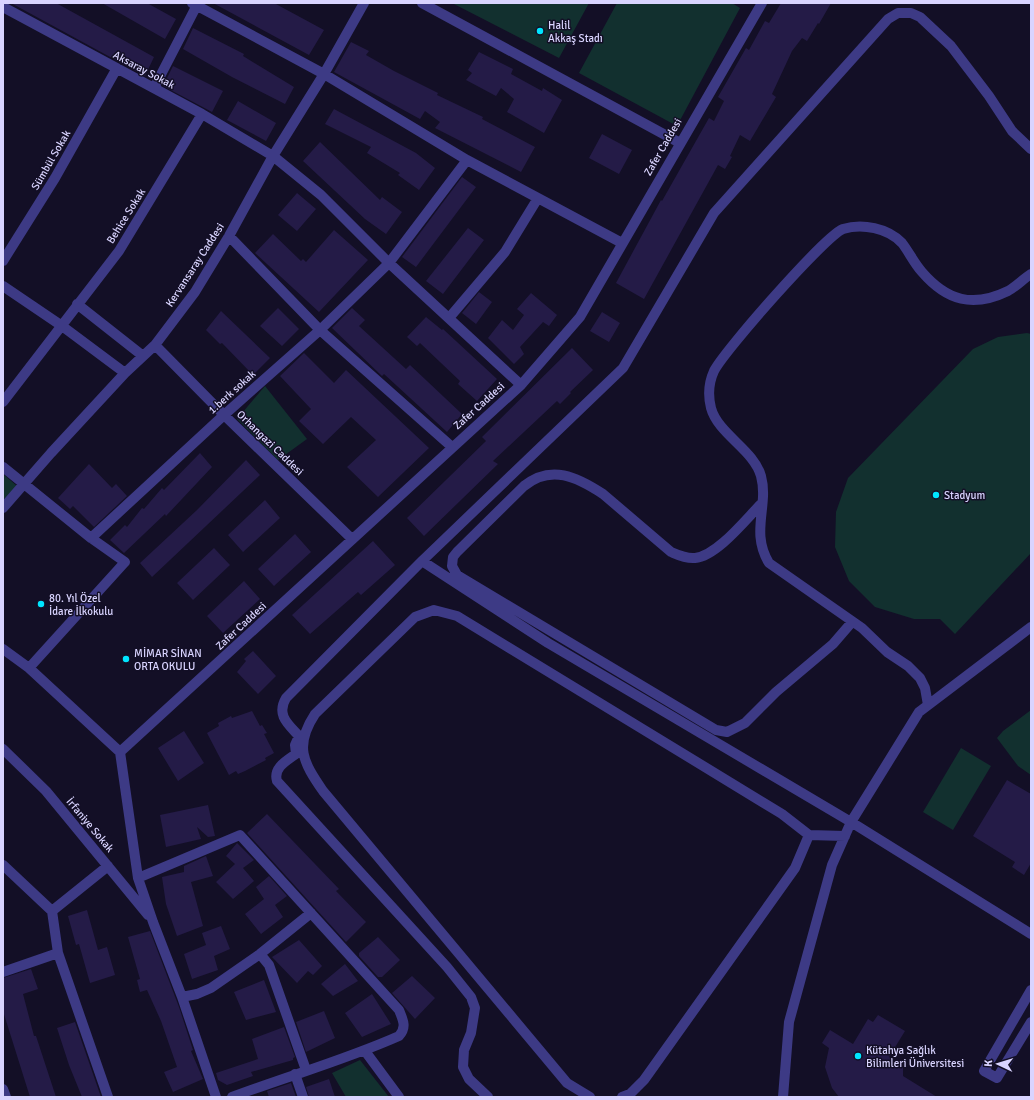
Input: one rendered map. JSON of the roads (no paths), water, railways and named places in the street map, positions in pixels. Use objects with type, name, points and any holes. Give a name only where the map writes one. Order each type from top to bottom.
[{"type":"street","name":"Kervansaray Caddesi","points":[[3,508],[125,373],[155,345],[195,292],[229,236],[273,156],[324,74],[364,3]]},
{"type":"street","points":[[422,3],[680,143]]},
{"type":"street","name":"Zafer Caddesi","points":[[120,752],[521,385],[580,317],[762,3]]},
{"type":"street","points":[[154,88],[194,4],[324,74],[467,160],[622,243]]},
{"type":"street","name":"Aksaray Sokak","points":[[3,7],[202,114],[273,156],[322,195],[389,263],[521,385]]},
{"type":"street","points":[[488,1097],[469,1079],[463,1067],[464,1050],[474,1019],[475,1008],[472,998],[447,967],[277,781],[275,775],[282,764],[296,754],[295,745],[299,736],[285,722],[282,714],[282,705],[286,698],[422,561],[623,368],[714,212],[888,19],[898,13],[911,13],[920,17],[952,46],[989,96],[1012,131],[1031,149]]},
{"type":"street","name":"Sümbül Sokak","points":[[3,261],[55,178],[117,68]]},
{"type":"street","name":"Behice Sokak","points":[[3,402],[119,251],[202,114]]},
{"type":"street","name":"1.berk sokak","points":[[91,538],[224,415],[320,330],[389,263],[467,160]]},
{"type":"street","points":[[449,318],[505,252],[538,198]]},
{"type":"street","points":[[928,705],[925,688],[920,678],[852,622],[769,563],[763,553],[761,543],[761,477],[758,470],[720,424],[711,409],[709,391],[714,372],[735,341],[826,242],[842,230],[857,226],[875,228],[888,233],[901,243],[922,272],[936,287],[949,295],[971,301],[1007,291],[1017,286],[1031,274]]},
{"type":"street","points":[[229,236],[320,330],[452,447]]},
{"type":"street","points":[[3,286],[62,326],[125,373]]},
{"type":"street","points":[[77,304],[143,356]]},
{"type":"street","name":"Orhangazi Caddesi","points":[[155,345],[224,415],[352,539]]},
{"type":"street","points":[[3,467],[91,538],[125,562],[29,668]]},
{"type":"street","points":[[761,504],[713,551],[699,557],[688,558],[671,552],[603,494],[591,486],[561,475],[547,474],[534,478],[524,486],[457,552],[453,557],[452,566],[458,575],[716,730],[727,732],[745,723],[776,692],[833,644],[852,622]]},
{"type":"street","points":[[422,561],[548,643],[851,822],[1031,934]]},
{"type":"street","points":[[590,1097],[567,1083],[323,791],[307,767],[303,744],[306,728],[315,714],[415,617],[434,610],[457,616],[775,809],[809,835],[845,836]]},
{"type":"street","points":[[784,1097],[789,1022],[832,865],[851,822],[919,712],[1031,627]]},
{"type":"street","points":[[3,649],[29,668],[120,752],[138,878],[152,922],[182,997],[216,1097]]},
{"type":"street","name":"İrfaniye Sokak","points":[[3,749],[46,791],[152,922]]},
{"type":"street","points":[[138,878],[240,835],[399,1010],[405,1024],[403,1032],[399,1036],[365,1051],[306,1070],[232,1097]]},
{"type":"street","points":[[622,1097],[630,1094],[644,1080],[795,868],[809,835]]},
{"type":"street","points":[[3,865],[52,911],[58,953],[108,1097]]},
{"type":"street","points":[[52,911],[108,866]]},
{"type":"street","points":[[182,997],[197,994],[212,988],[260,954],[311,913]]},
{"type":"street","points":[[3,972],[58,953]]},
{"type":"street","points":[[260,954],[269,965],[306,1070]]},
{"type":"street","points":[[1031,990],[984,1071],[997,1078],[1031,1022]]},
{"type":"street","points":[[365,1051],[399,1097]]},
{"type":"street","points":[[295,1074],[303,1097]]},
{"type":"street","points":[[3,1089],[6,1097]]},
{"type":"place","name":"Halil Akkaş Stadı","points":[[540,31]]},
{"type":"place","name":"Stadyum","points":[[936,495]]},
{"type":"place","name":"80. Yıl Özel İdare İlkokulu","points":[[41,604]]},
{"type":"place","name":"MİMAR SİNAN ORTA OKULU","points":[[126,659]]},
{"type":"place","name":"Kütahya Sağlık Bilimleri Üniversitesi","points":[[858,1056]]}]
